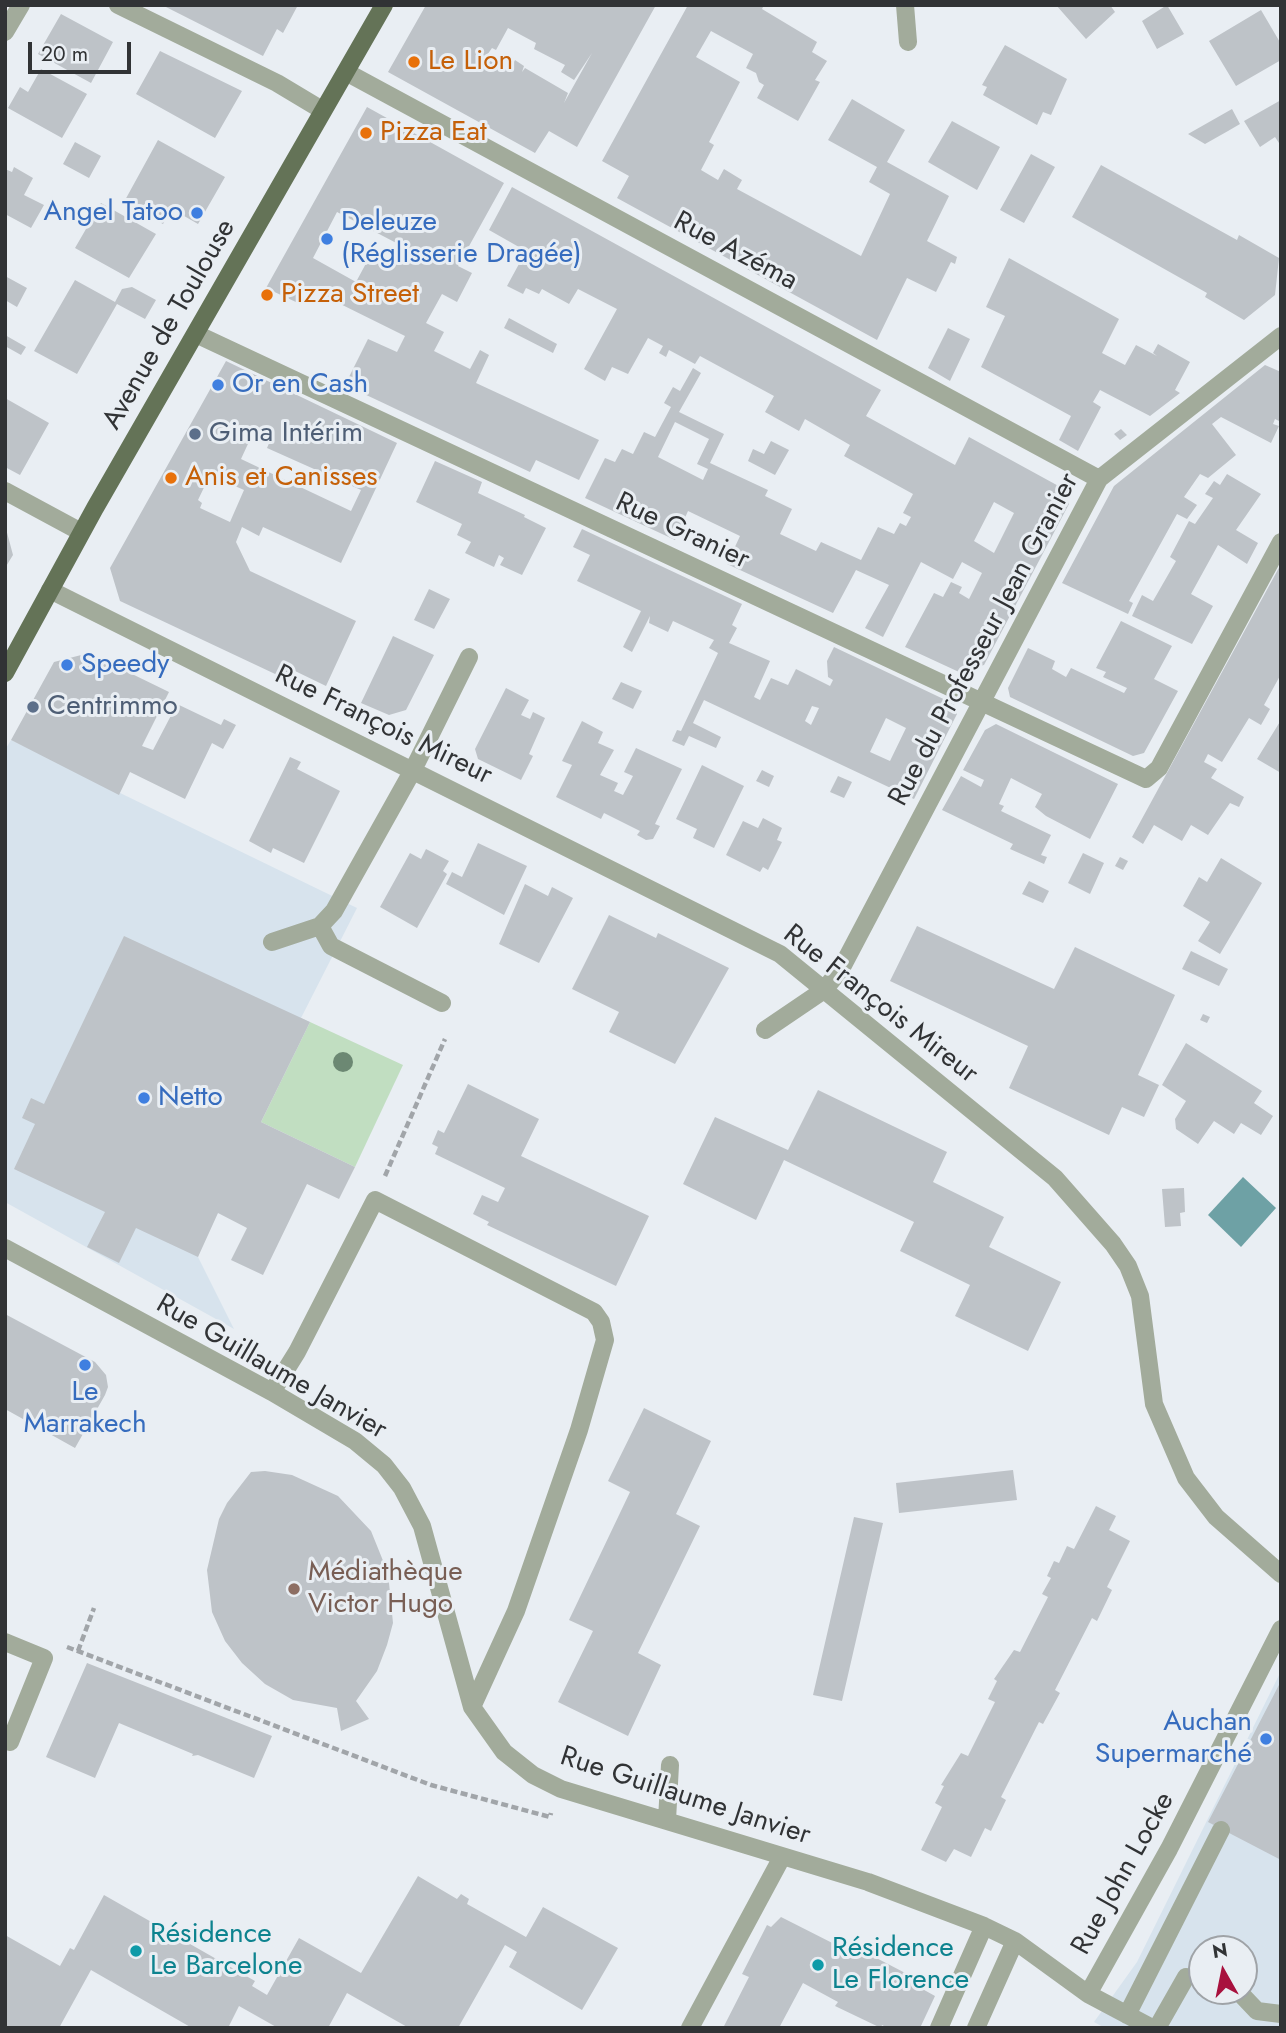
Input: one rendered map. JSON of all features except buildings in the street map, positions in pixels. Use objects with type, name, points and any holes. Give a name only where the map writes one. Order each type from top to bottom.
[{"type":"main road","name":"Avenue de Toulouse","points":[[5,673],[81,532],[384,5]]},
{"type":"street","points":[[5,32],[20,5]]},
{"type":"street","points":[[118,5],[277,83],[322,110]]},
{"type":"street","points":[[905,5],[908,42]]},
{"type":"street","name":"Rue Azéma","points":[[346,72],[1099,479]]},
{"type":"street","name":"Rue Granier","points":[[196,334],[1146,779],[1159,768],[1281,542]]},
{"type":"street","name":"Rue du Professeur Jean Granier","points":[[765,1030],[824,990],[841,969],[1099,479],[1281,336]]},
{"type":"street","points":[[5,491],[81,532]]},
{"type":"street","name":"Rue François Mireur","points":[[50,590],[780,954],[1055,1178],[1113,1244],[1128,1266],[1140,1296],[1154,1404],[1186,1478],[1216,1517],[1281,1573]]},
{"type":"street","points":[[272,942],[320,926],[334,911],[413,770],[468,657]]},
{"type":"street","points":[[320,926],[331,946],[443,1003]]},
{"type":"street","points":[[272,1392],[297,1352],[375,1200],[594,1312],[601,1322],[605,1340],[579,1430],[516,1611],[471,1707]]},
{"type":"street","name":"Rue Guillaume Janvier","points":[[5,1248],[272,1392],[355,1441],[384,1465],[402,1488],[422,1526],[471,1707],[504,1752],[533,1775],[561,1789],[868,1882],[984,1926],[1015,1941],[1088,1994],[1154,2028]]},
{"type":"street","name":"Rue John Locke","points":[[1088,1994],[1169,1849],[1281,1629]]},
{"type":"street","points":[[5,1642],[44,1658],[10,1742]]},
{"type":"street","points":[[667,1820],[670,1765]]},
{"type":"street","points":[[1127,2015],[1221,1830]]},
{"type":"street","points":[[690,2028],[782,1857]]},
{"type":"street","points":[[939,2028],[984,1926]]},
{"type":"street","points":[[976,2028],[1015,1941]]},
{"type":"street","points":[[1154,2028],[1186,1977]]},
{"type":"street","points":[[1251,2005],[1257,2011],[1281,2014]]},
{"type":"path","points":[[375,1200],[445,1039]]},
{"type":"path","points":[[78,1651],[94,1608]]},
{"type":"path","points":[[44,1658],[52,1640],[431,1785],[550,1817],[561,1789]]},
{"type":"shaded area","points":[[11,740],[357,908],[301,1018],[310,1022],[278,1087],[241,1069],[198,1257],[234,1329],[5,1202],[5,750]]},
{"type":"shaded area","points":[[1281,1671],[1281,2028],[1105,2028],[1094,2022],[1137,1962]]},
{"type":"green space","points":[[310,1022],[403,1065],[355,1167],[261,1122]]},
{"type":"water","points":[[1243,1177],[1276,1208],[1241,1247],[1208,1215]]},
{"type":"place","name":"Le Lion","points":[[414,62]]},
{"type":"place","name":"Pizza Eat","points":[[366,133]]},
{"type":"place","name":"Angel Tatoo","points":[[197,213]]},
{"type":"place","name":"Deleuze (Réglisserie Dragée)","points":[[327,239]]},
{"type":"place","name":"Pizza Street","points":[[267,295]]},
{"type":"place","name":"Or en Cash","points":[[218,385]]},
{"type":"place","name":"Gima Intérim","points":[[195,434]]},
{"type":"place","name":"Anis et Canisses","points":[[171,478]]},
{"type":"place","name":"Speedy","points":[[67,665]]},
{"type":"place","name":"Centrimmo","points":[[33,707]]},
{"type":"place","name":"Netto","points":[[144,1098]]},
{"type":"place","name":"Le Marrakech","points":[[85,1365]]},
{"type":"place","name":"Médiathèque Victor Hugo","points":[[294,1589]]},
{"type":"place","name":"Auchan Supermarché","points":[[1266,1739]]},
{"type":"place","name":"Résidence Le Barcelone","points":[[136,1951]]},
{"type":"place","name":"Résidence Le Florence","points":[[818,1965]]}]
